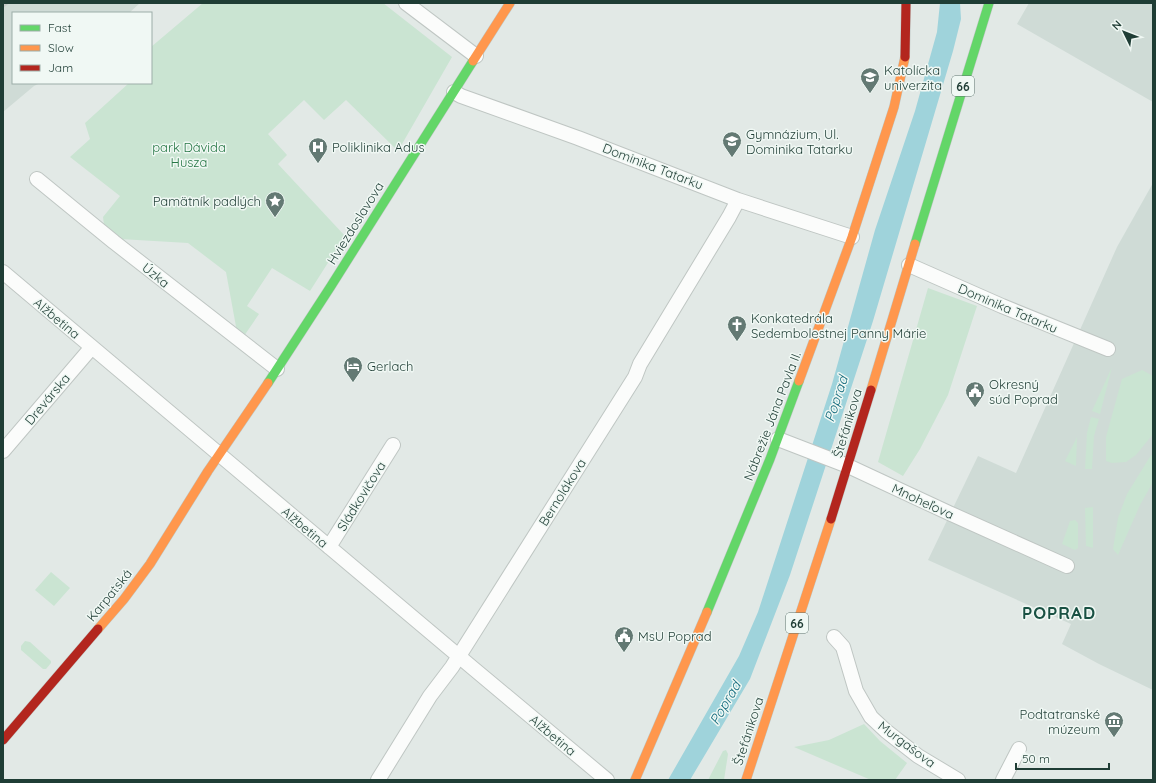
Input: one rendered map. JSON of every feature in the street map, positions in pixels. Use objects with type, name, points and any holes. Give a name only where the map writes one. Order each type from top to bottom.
[{"type":"street","points":[[406,3],[476,56]]},
{"type":"street","name":"Hviezdoslavova","points":[[219,455],[277,369],[510,3]]},
{"type":"street","name":"Nábrežie Jána Pavla II.","points":[[635,780],[778,439],[852,237],[894,107],[905,61],[906,3]]},
{"type":"street","name":"Štefánikova","points":[[746,780],[848,466],[989,3]]},
{"type":"street","name":"Dominika Tatarku","points":[[454,92],[461,96],[578,138],[738,200],[852,237]]},
{"type":"street","name":"Úzka","points":[[37,179],[114,242],[277,369]]},
{"type":"street","name":"Bernolákova","points":[[378,780],[430,696],[459,656],[635,377],[640,364],[738,200]]},
{"type":"street","name":"Dominika Tatarku","points":[[909,265],[992,302],[1108,349]]},
{"type":"street","name":"Alžbetina","points":[[3,272],[607,780]]},
{"type":"street","name":"Drevárska","points":[[3,451],[92,347]]},
{"type":"street","name":"Mnoheľova","points":[[778,439],[848,466],[1067,566]]},
{"type":"street","name":"Sládkovičova","points":[[329,547],[393,445]]},
{"type":"street","name":"Karpatská","points":[[3,740],[142,576],[219,455]]},
{"type":"street","name":"Murgašova","points":[[834,637],[843,647],[856,691],[871,717],[918,756],[958,780]]},
{"type":"street","points":[[1003,780],[1019,750]]},
{"type":"shaded area","points":[[3,3],[140,3],[130,12],[12,12],[12,84],[38,84],[3,112]]},
{"type":"shaded area","points":[[1029,3],[1153,3],[1153,102],[1017,24]]},
{"type":"shaded area","points":[[1153,183],[1153,690],[1062,644],[1071,624],[928,560],[978,456],[1016,473],[1117,247]]},
{"type":"green space","name":"park Dávida Husza","points":[[203,3],[383,3],[452,57],[398,151],[346,100],[324,120],[304,100],[268,134],[287,155],[278,164],[345,236],[310,291],[272,268],[247,306],[259,314],[244,336],[237,332],[226,272],[188,243],[120,239],[104,225],[103,217],[120,196],[70,157],[90,139],[85,123],[128,84],[152,84],[152,46]]},
{"type":"green space","points":[[928,288],[977,306],[948,395],[920,449],[903,476],[878,462]]},
{"type":"green space","points":[[1112,367],[1100,414],[1092,411]]},
{"type":"green space","points":[[1142,370],[1153,376],[1153,434],[1136,455],[1126,462],[1112,463],[1106,461],[1106,437],[1122,379]]},
{"type":"green space","points":[[1091,417],[1099,419],[1094,436],[1092,469],[1085,469],[1087,433]]},
{"type":"green space","points":[[1077,437],[1076,466],[1065,461]]},
{"type":"green space","points":[[1151,455],[1153,456],[1153,482],[1140,505],[1118,555],[1113,549],[1118,518],[1127,494]]},
{"type":"green space","points":[[1093,507],[1093,548],[1086,546],[1085,508]]},
{"type":"green space","points":[[1075,520],[1078,523],[1078,548],[1075,550],[1062,544],[1070,521]]},
{"type":"green space","points":[[51,572],[70,588],[54,606],[35,590]]},
{"type":"green space","points":[[25,641],[30,642],[51,661],[46,669],[43,669],[21,650],[21,646]]},
{"type":"green space","points":[[864,724],[880,741],[907,763],[895,780],[871,780],[794,747],[829,740]]},
{"type":"green space","points":[[726,750],[728,754],[724,780],[708,780],[723,751]]},
{"type":"water","name":"Poprad","points":[[940,3],[960,3],[961,19],[953,51],[873,321],[790,575],[750,679],[690,780],[668,780],[739,656],[758,612],[832,384],[875,230],[915,111],[937,32]]},
{"type":"railway","points":[[3,6],[7,3]]},
{"type":"traffic: fast","points":[[915,244],[989,3]]},
{"type":"traffic: fast","points":[[268,383],[473,61]]},
{"type":"traffic: fast","points":[[707,612],[770,459],[799,381]]},
{"type":"traffic: slow","points":[[473,61],[510,3]]},
{"type":"traffic: slow","points":[[799,381],[852,237],[894,107],[905,57]]},
{"type":"traffic: slow","points":[[871,390],[915,244]]},
{"type":"traffic: slow","points":[[98,629],[124,599],[150,564],[208,471],[268,383]]},
{"type":"traffic: slow","points":[[746,780],[831,519]]},
{"type":"traffic: slow","points":[[635,780],[707,612]]},
{"type":"traffic: jam","points":[[905,57],[906,3]]},
{"type":"traffic: jam","points":[[831,519],[871,390]]},
{"type":"traffic: jam","points":[[3,740],[98,629]]},
{"type":"place","name":"Katolícka univerzita","points":[[870,94]]},
{"type":"place","name":"Gymnázium, Ul. Dominika Tatarku","points":[[732,158]]},
{"type":"place","name":"Poliklinika Adus","points":[[318,164]]},
{"type":"place","name":"Pamätník padlých","points":[[275,218]]},
{"type":"place","name":"Konkatedrála Sedembolestnej Panny Márie","points":[[737,342]]},
{"type":"place","name":"Gerlach","points":[[353,383]]},
{"type":"place","name":"Okresný súd Poprad","points":[[975,408]]},
{"type":"place","name":"MsU Poprad","points":[[624,653]]},
{"type":"place","name":"Podtatranské múzeum","points":[[1114,738]]},
{"type":"district","name":"POPRAD","points":[[1059,612]]}]
